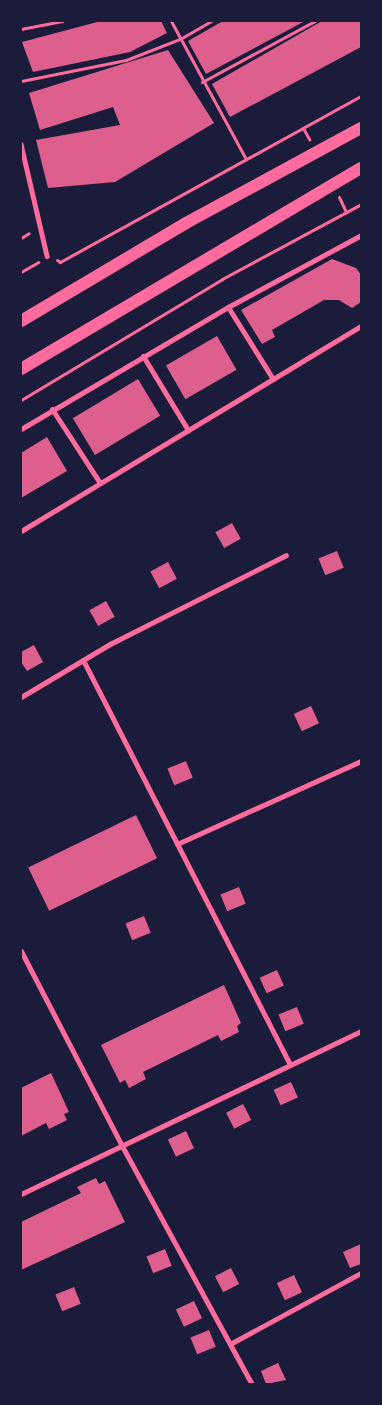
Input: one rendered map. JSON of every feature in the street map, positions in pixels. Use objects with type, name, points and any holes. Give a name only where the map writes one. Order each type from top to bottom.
[{"type":"main road","points":[[21,321],[186,224],[361,128]]},
{"type":"main road","points":[[21,369],[361,168]]},
{"type":"street","points":[[21,144],[47,256]]},
{"type":"street","points":[[21,429],[228,307],[361,235]]},
{"type":"street","points":[[228,307],[273,379]]},
{"type":"street","points":[[21,531],[361,326]]},
{"type":"street","points":[[143,356],[188,430]]},
{"type":"street","points":[[52,409],[100,483]]},
{"type":"street","points":[[21,697],[83,660],[286,555]]},
{"type":"street","points":[[83,660],[290,1065]]},
{"type":"street","points":[[177,844],[361,761]]},
{"type":"street","points":[[21,951],[122,1146],[252,1384]]},
{"type":"street","points":[[21,1194],[361,1031]]},
{"type":"street","points":[[230,1344],[361,1273]]},
{"type":"path","points":[[21,29],[62,21]]},
{"type":"path","points":[[171,21],[202,82],[246,159]]},
{"type":"path","points":[[21,81],[126,60],[180,39],[211,21]]},
{"type":"path","points":[[202,82],[315,21]]},
{"type":"path","points":[[21,272],[47,256],[60,262],[361,96]]},
{"type":"path","points":[[21,400],[222,279],[361,204]]},
{"type":"building","points":[[101,21],[161,21],[167,33],[130,52],[33,72],[22,42]]},
{"type":"building","points":[[223,21],[305,21],[206,74],[188,41]]},
{"type":"building","points":[[322,21],[361,21],[361,47],[230,117],[212,84]]},
{"type":"building","points":[[168,50],[214,123],[115,182],[48,188],[36,140],[120,125],[113,107],[40,130],[29,93]]},
{"type":"building","points":[[332,259],[356,268],[361,275],[361,302],[352,308],[339,300],[324,300],[272,330],[275,337],[262,344],[241,310]]},
{"type":"building","points":[[217,336],[237,370],[185,399],[166,366]]},
{"type":"building","points":[[138,379],[160,416],[95,455],[73,418]]},
{"type":"building","points":[[47,437],[67,471],[21,498],[21,453]]},
{"type":"building","points":[[232,523],[241,539],[224,548],[215,532]]},
{"type":"building","points":[[337,551],[344,568],[325,575],[318,558]]},
{"type":"building","points":[[168,562],[177,579],[159,588],[150,571]]},
{"type":"building","points":[[106,601],[115,617],[98,626],[89,610]]},
{"type":"building","points":[[34,645],[43,662],[27,671],[21,662],[21,652]]},
{"type":"building","points":[[311,706],[319,723],[302,731],[294,714]]},
{"type":"building","points":[[186,761],[193,778],[174,785],[167,768]]},
{"type":"building","points":[[136,815],[157,858],[49,911],[28,868]]},
{"type":"building","points":[[239,887],[246,904],[227,911],[220,894]]},
{"type":"building","points":[[144,916],[151,933],[132,940],[125,923]]},
{"type":"building","points":[[277,970],[284,986],[267,993],[260,978]]},
{"type":"building","points":[[224,985],[241,1023],[237,1026],[239,1032],[221,1041],[218,1035],[143,1072],[146,1079],[129,1088],[125,1080],[120,1083],[101,1045]]},
{"type":"building","points":[[297,1007],[304,1024],[285,1031],[278,1014]]},
{"type":"building","points":[[51,1073],[69,1112],[64,1114],[67,1120],[49,1129],[46,1123],[21,1136],[21,1088]]},
{"type":"building","points":[[291,1082],[298,1098],[281,1105],[274,1090]]},
{"type":"building","points":[[243,1104],[251,1120],[234,1129],[226,1113]]},
{"type":"building","points":[[186,1131],[194,1148],[176,1157],[168,1139]]},
{"type":"building","points":[[96,1178],[99,1184],[105,1181],[125,1222],[21,1270],[21,1222],[81,1193],[77,1187]]},
{"type":"building","points":[[361,1244],[361,1264],[350,1268],[343,1252]]},
{"type":"building","points":[[165,1249],[172,1266],[153,1273],[146,1256]]},
{"type":"building","points":[[231,1268],[239,1284],[223,1292],[215,1276]]},
{"type":"building","points":[[294,1275],[302,1292],[285,1300],[277,1283]]},
{"type":"building","points":[[74,1287],[81,1304],[62,1311],[55,1294]]},
{"type":"building","points":[[194,1301],[202,1318],[184,1327],[176,1309]]},
{"type":"building","points":[[209,1330],[216,1347],[197,1354],[190,1337]]},
{"type":"building","points":[[278,1363],[286,1380],[266,1384],[261,1371]]}]
